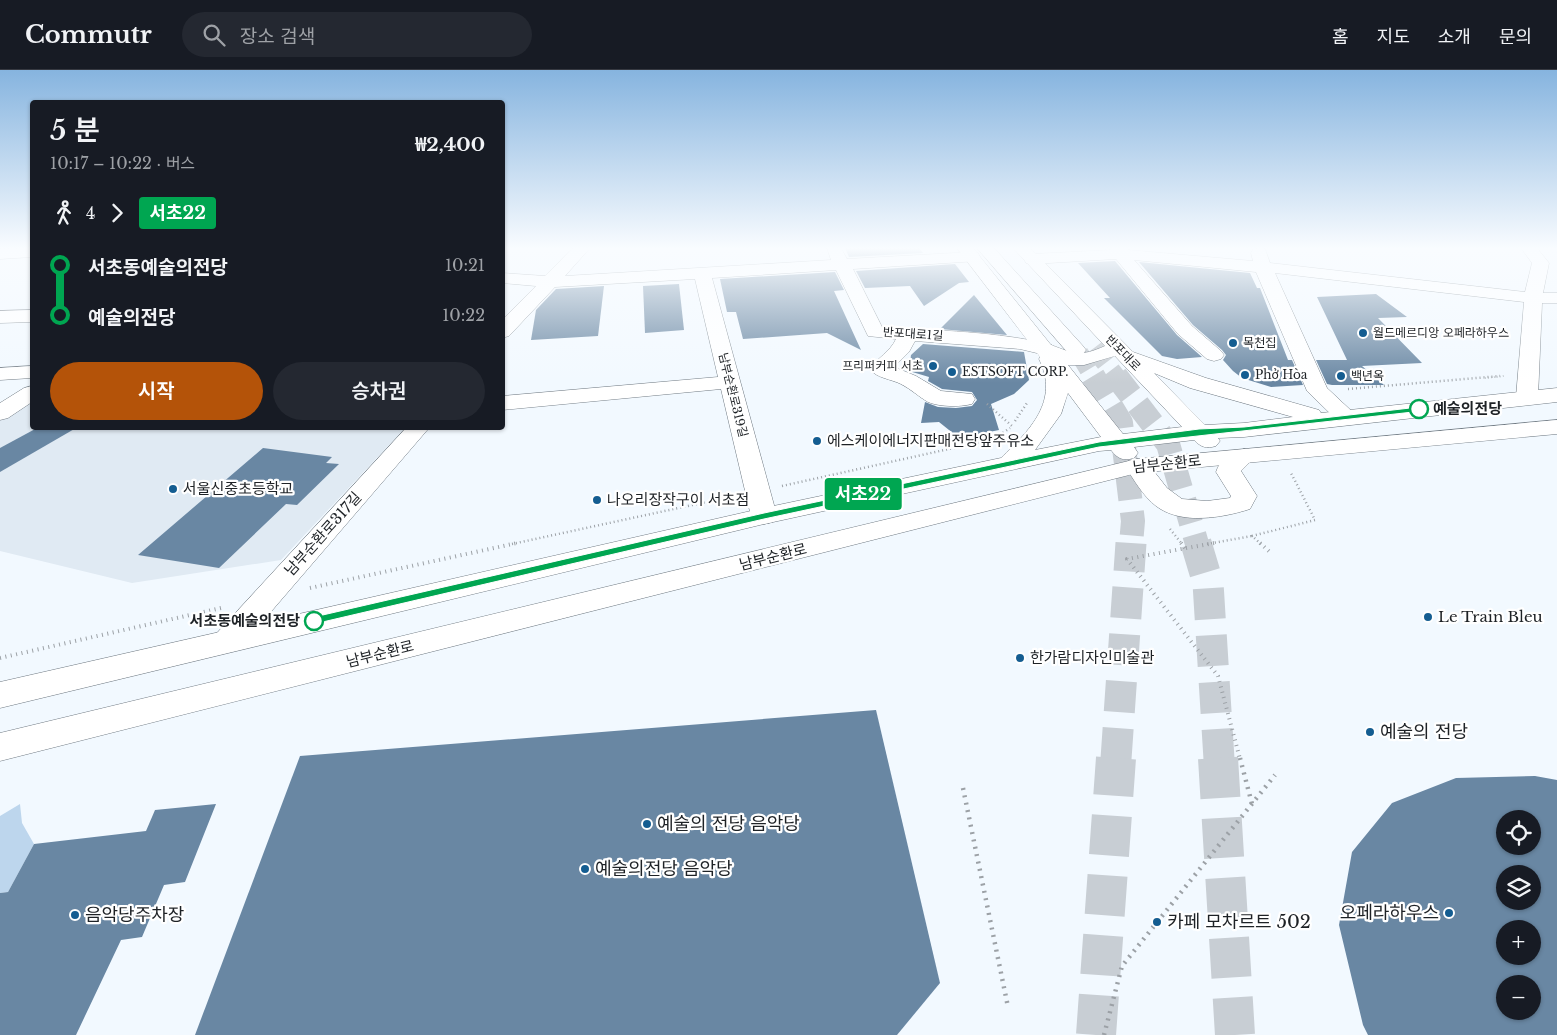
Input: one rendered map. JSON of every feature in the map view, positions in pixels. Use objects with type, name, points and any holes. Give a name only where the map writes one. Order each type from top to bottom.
[{"type":"main road","points":[[505,329],[541,293]]},
{"type":"main road","name":"남부순환로319길","points":[[707,293],[761,503]]},
{"type":"main road","name":"반포대로1길","points":[[856,293],[874,332],[909,333],[1020,343],[1045,348]]},
{"type":"main road","points":[[1005,293],[1137,466],[1156,494],[1177,508],[1190,510],[1232,506],[1241,503],[1244,496],[1236,481],[1228,472],[1234,457]]},
{"type":"main road","points":[[1022,293],[1085,349],[1039,293]]},
{"type":"main road","name":"반포대로","points":[[1065,293],[1199,432],[1234,457]]},
{"type":"main road","points":[[1155,293],[1185,330],[1214,355]]},
{"type":"main road","points":[[1275,293],[1318,391],[1337,418]]},
{"type":"main road","points":[[1490,293],[1533,298],[1557,298]]},
{"type":"main road","points":[[1527,397],[1534,293]]},
{"type":"main road","points":[[0,317],[30,316]]},
{"type":"main road","points":[[909,333],[902,348],[880,369],[909,380],[936,397],[964,399]]},
{"type":"main road","points":[[1045,348],[1063,358],[1098,356],[1121,351],[1198,383],[1243,397],[1337,418]]},
{"type":"main road","points":[[1009,462],[1032,441],[1048,419],[1056,398],[1057,377],[1045,348]]},
{"type":"main road","points":[[0,374],[30,372]]},
{"type":"main road","points":[[505,403],[730,382]]},
{"type":"main road","points":[[0,413],[30,393]]},
{"type":"main road","name":"남부순환로","points":[[0,695],[228,641],[761,503],[1009,462],[1117,441],[1199,432],[1244,430],[1337,418],[1557,395]]},
{"type":"main road","name":"남부순환로","points":[[0,747],[1137,466],[1557,427]]},
{"type":"main road","name":"남부순환로317길","points":[[228,641],[416,430]]},
{"type":"path","points":[[1318,391],[1528,374]]},
{"type":"path","points":[[964,399],[988,404],[1012,426]]},
{"type":"path","points":[[0,658],[266,598],[761,503],[994,439],[1012,426],[1028,402]]},
{"type":"path","points":[[1252,804],[1218,676],[1127,558],[1252,536],[1315,520],[1291,472]]},
{"type":"path","points":[[1252,536],[1272,554]]},
{"type":"path","points":[[1104,1035],[1122,966],[1275,776]]},
{"type":"path","points":[[963,788],[1008,1007]]},
{"type":"shaded area","name":"서울신중초등학교","points":[[30,396],[30,430],[403,430],[281,560],[132,583],[0,551],[0,415]]},
{"type":"shaded area","points":[[20,804],[22,823],[34,844],[8,892],[0,893],[0,816]]},
{"type":"building","points":[[552,293],[603,293],[598,336],[531,340],[536,310]]},
{"type":"building","points":[[643,293],[680,293],[684,330],[645,333]]},
{"type":"building","points":[[723,293],[835,293],[861,350],[827,333],[743,339],[736,312],[727,312]]},
{"type":"building","points":[[915,293],[944,293],[924,306]]},
{"type":"building","points":[[1105,293],[1142,293],[1177,335],[1202,357],[1177,359],[1162,356],[1104,298],[1110,298]]},
{"type":"building","points":[[1166,293],[1262,293],[1288,360],[1292,360],[1303,385],[1271,387],[1242,378],[1223,360],[1226,355],[1222,350],[1193,325]]},
{"type":"building","name":"월드메르디앙 오페라하우스","points":[[1376,294],[1407,317],[1378,318],[1422,363],[1362,366],[1384,385],[1327,384],[1316,360],[1347,360],[1317,297]]},
{"type":"building","points":[[974,295],[1007,335],[940,329]]},
{"type":"building","points":[[923,344],[1024,352],[1029,380],[1014,394],[991,404],[999,430],[959,438],[939,422],[921,423],[925,402],[938,407],[956,408],[972,406],[977,400],[972,392],[942,389],[928,381],[929,377],[909,371],[911,355]]},
{"type":"building","points":[[33,430],[73,430],[0,472],[0,448]]},
{"type":"building","points":[[263,448],[332,457],[326,463],[339,464],[297,505],[286,504],[219,568],[138,555]]},
{"type":"building","name":"예술의전당 음악당","points":[[876,710],[940,983],[897,1035],[195,1035],[300,756]]},
{"type":"building","name":"오페라하우스","points":[[1535,776],[1557,780],[1557,1035],[1368,1035],[1363,1025],[1339,925],[1352,852],[1392,803],[1456,778]]},
{"type":"building","name":"음악당주차장","points":[[216,804],[185,882],[164,885],[142,937],[121,940],[76,1035],[0,1035],[0,893],[8,892],[34,844],[146,831],[155,810]]},
{"type":"tunnel","points":[[1094,348],[1117,378]]},
{"type":"tunnel","points":[[1079,353],[1094,378]]},
{"type":"tunnel","points":[[1093,376],[1121,423],[1133,521],[1131,544]]},
{"type":"tunnel","points":[[1116,376],[1168,444],[1197,544]]},
{"type":"tunnel","points":[[1116,759],[1131,543]]},
{"type":"tunnel","points":[[1196,543],[1208,583],[1219,759]]},
{"type":"tunnel","points":[[1096,1035],[1116,758]]},
{"type":"tunnel","points":[[1218,758],[1235,1035]]},
{"type":"bus line","name":"서초22","points":[[314,621],[764,516],[1099,444],[1199,432],[1244,430],[1347,416],[1419,409]]},
{"type":"place","name":"월드메르디앙 오페라하우스","points":[[1363,333]]},
{"type":"place","name":"목천집","points":[[1233,343]]},
{"type":"place","name":"프리퍼커피 서초","points":[[933,366]]},
{"type":"place","name":"ESTSOFT CORP.","points":[[952,372]]},
{"type":"place","name":"Phở Hòa","points":[[1245,375]]},
{"type":"place","name":"백년옥","points":[[1341,376]]},
{"type":"place","name":"예술의전당","points":[[1419,409]]},
{"type":"place","name":"에스케이에너지판매전당앞주유소","points":[[817,441]]},
{"type":"place","name":"서울신중초등학교","points":[[173,489]]},
{"type":"place","name":"나오리장작구이 서초점","points":[[597,500]]},
{"type":"place","name":"Le Train Bleu","points":[[1428,617]]},
{"type":"place","name":"서초동예술의전당","points":[[314,621]]},
{"type":"place","name":"한가람디자인미술관","points":[[1020,658]]},
{"type":"place","name":"예술의 전당","points":[[1370,732]]},
{"type":"place","name":"예술의 전당 음악당","points":[[647,824]]},
{"type":"place","name":"예술의전당 음악당","points":[[585,869]]},
{"type":"place","name":"오페라하우스","points":[[1449,913]]},
{"type":"place","name":"음악당주차장","points":[[75,915]]},
{"type":"place","name":"카페 모차르트 502","points":[[1157,922]]}]
